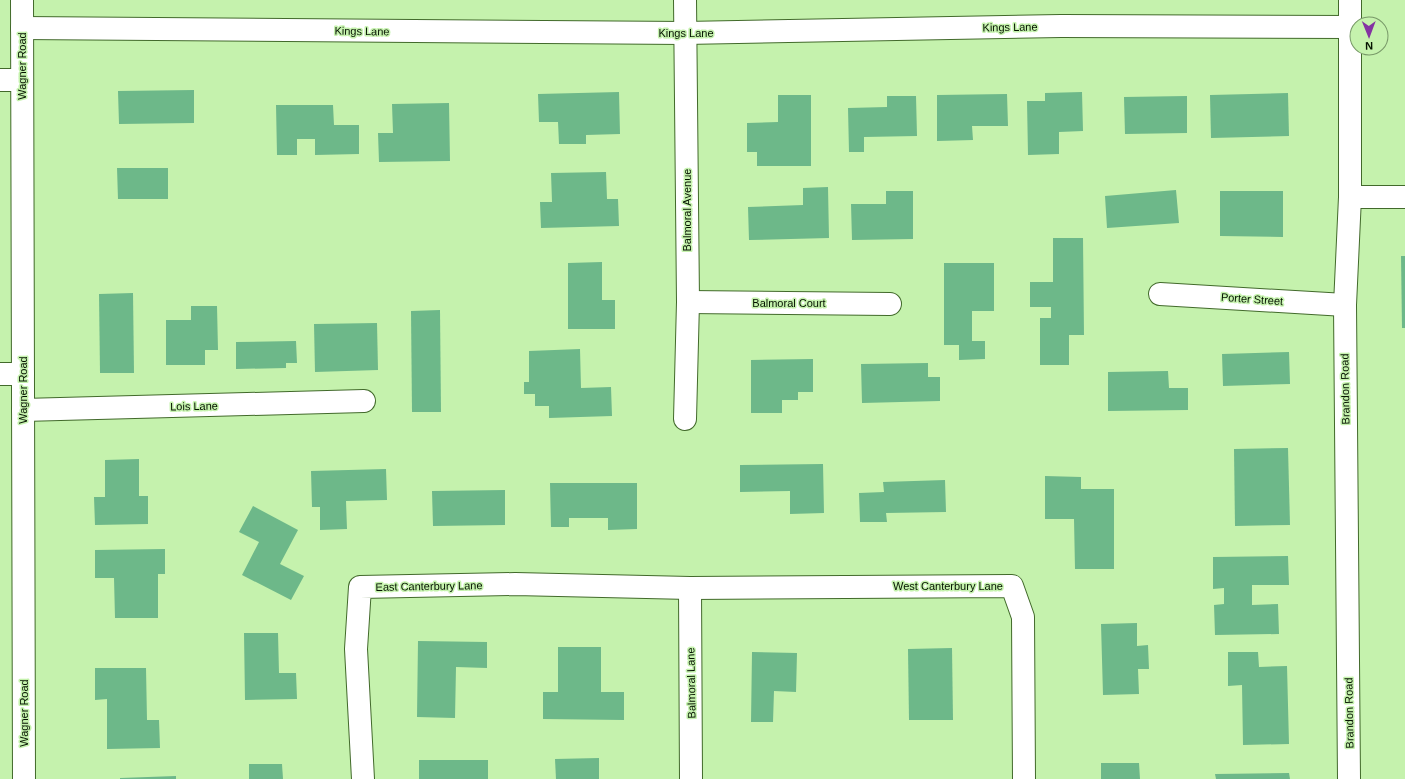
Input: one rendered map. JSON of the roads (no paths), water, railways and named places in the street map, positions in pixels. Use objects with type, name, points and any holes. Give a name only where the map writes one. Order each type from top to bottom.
[{"type":"street","name":"Wagner Road","points":[[22,0],[24,779]]},
{"type":"street","name":"Balmoral Avenue","points":[[685,0],[688,302],[685,419]]},
{"type":"street","name":"Brandon Road","points":[[1350,0],[1350,16]]},
{"type":"street","name":"Kings Lane","points":[[22,28],[686,33],[1060,26],[1349,27]]},
{"type":"street","name":"Brandon Road","points":[[1349,779],[1344,305],[1350,197],[1350,56]]},
{"type":"street","points":[[0,80],[22,80]]},
{"type":"street","points":[[1350,197],[1405,197]]},
{"type":"street","name":"Porter Street","points":[[1160,294],[1344,305]]},
{"type":"street","name":"Balmoral Court","points":[[688,302],[890,304]]},
{"type":"street","points":[[0,374],[23,374]]},
{"type":"street","name":"Lois Lane","points":[[23,410],[364,401]]},
{"type":"street","name":"East Canterbury Lane","points":[[363,779],[356,649],[360,587],[515,584],[690,588]]},
{"type":"street","name":"West Canterbury Lane","points":[[690,588],[1012,586],[1023,617],[1024,779]]},
{"type":"street","name":"Balmoral Lane","points":[[690,588],[691,779]]}]
